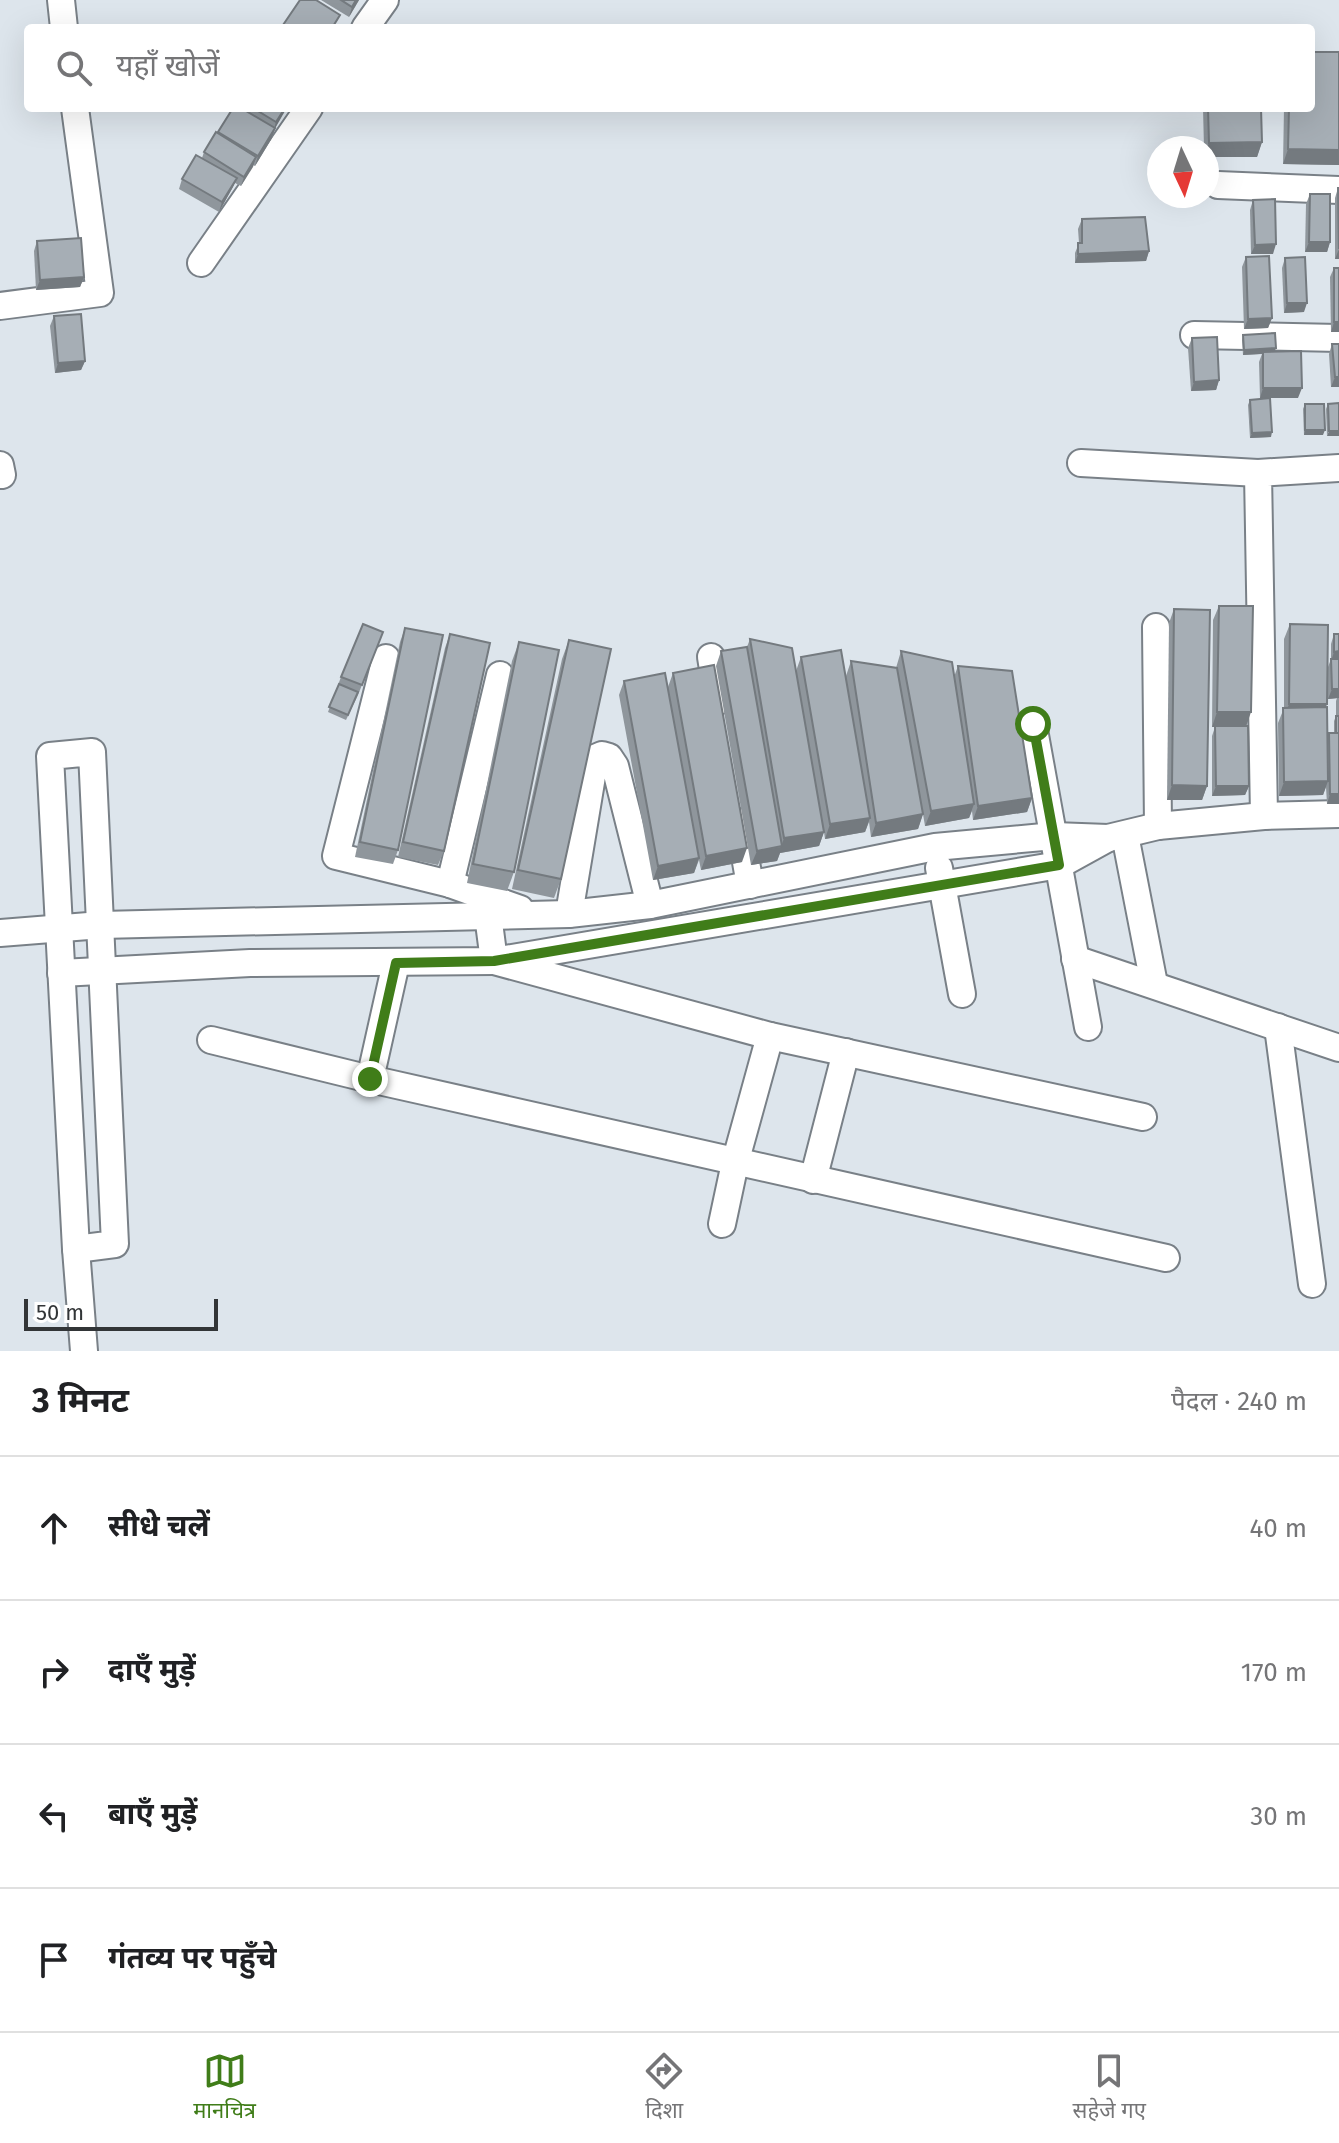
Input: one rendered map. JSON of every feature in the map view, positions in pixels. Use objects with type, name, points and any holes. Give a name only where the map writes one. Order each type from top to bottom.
[{"type":"street","points":[[61,0],[64,24]]},
{"type":"street","points":[[368,24],[385,0]]},
{"type":"street","points":[[0,306],[100,293],[76,112]]},
{"type":"street","points":[[201,263],[306,112]]},
{"type":"street","points":[[1219,185],[1339,190]]},
{"type":"street","points":[[1194,335],[1339,338]]},
{"type":"street","points":[[1081,463],[1258,473],[1339,468]]},
{"type":"street","points":[[1258,473],[1264,816]]},
{"type":"street","points":[[1156,627],[1158,826]]},
{"type":"street","points":[[711,657],[724,733]]},
{"type":"street","points":[[386,658],[336,856],[450,884],[535,914]]},
{"type":"street","points":[[450,884],[500,675]]},
{"type":"street","points":[[1033,724],[1088,1027]]},
{"type":"street","points":[[76,1249],[115,1244],[92,752],[50,756],[76,1249],[84,1351]]},
{"type":"street","points":[[569,914],[595,758],[602,755],[609,757],[615,766],[650,905]]},
{"type":"street","points":[[734,794],[760,882],[778,913]]},
{"type":"street","points":[[61,973],[250,963],[494,961],[1059,865],[1117,837],[1158,826],[1264,816],[1339,814]]},
{"type":"street","points":[[0,933],[101,925],[569,914],[650,905],[935,847],[1054,836],[1117,837]]},
{"type":"street","points":[[1117,837],[1154,984]]},
{"type":"street","points":[[935,847],[962,994]]},
{"type":"street","points":[[488,915],[494,961]]},
{"type":"street","points":[[1075,959],[1339,1048]]},
{"type":"street","points":[[494,961],[770,1036],[1143,1117]]},
{"type":"street","points":[[370,1079],[396,963]]},
{"type":"street","points":[[1278,1027],[1312,1284]]},
{"type":"street","points":[[722,1224],[735,1163],[770,1036]]},
{"type":"street","points":[[211,1040],[735,1163],[1166,1258]]},
{"type":"street","points":[[813,1180],[846,1052]]},
{"type":"building","points":[[300,0],[316,0],[340,15],[334,24],[284,24]]},
{"type":"building","points":[[341,0],[356,0],[352,7]]},
{"type":"building","points":[[1315,52],[1339,52],[1339,150],[1288,149],[1289,112],[1315,112]]},
{"type":"building","points":[[230,112],[248,112],[275,128],[258,156],[218,132]]},
{"type":"building","points":[[260,112],[282,112],[276,122]]},
{"type":"building","points":[[1208,112],[1261,112],[1262,142],[1219,143],[1219,136],[1209,136]]},
{"type":"building","points":[[216,132],[256,157],[244,177],[204,152]]},
{"type":"building","points":[[196,155],[237,178],[222,202],[182,179]]},
{"type":"building","points":[[1310,194],[1330,194],[1330,242],[1309,242]]},
{"type":"building","points":[[1275,199],[1276,244],[1255,245],[1253,200]]},
{"type":"building","points":[[1145,217],[1149,251],[1078,254],[1078,243],[1082,243],[1082,219]]},
{"type":"building","points":[[81,238],[84,277],[40,280],[37,241]]},
{"type":"building","points":[[1269,256],[1272,318],[1248,319],[1246,257]]},
{"type":"building","points":[[1305,257],[1307,303],[1287,303],[1285,258]]},
{"type":"building","points":[[1334,268],[1339,268],[1339,322],[1334,322]]},
{"type":"building","points":[[81,314],[85,361],[58,363],[54,316]]},
{"type":"building","points":[[1275,333],[1276,348],[1244,350],[1243,335]]},
{"type":"building","points":[[1217,337],[1219,380],[1194,382],[1192,338]]},
{"type":"building","points":[[1332,344],[1339,344],[1339,377],[1335,377]]},
{"type":"building","points":[[1301,351],[1302,388],[1263,388],[1263,352]]},
{"type":"building","points":[[1270,398],[1272,432],[1252,433],[1250,400]]},
{"type":"building","points":[[1339,403],[1339,431],[1329,431],[1328,404]]},
{"type":"building","points":[[1305,404],[1324,404],[1325,430],[1305,430]]},
{"type":"building","points":[[1219,606],[1253,606],[1251,712],[1217,712]]},
{"type":"building","points":[[1174,609],[1210,610],[1207,786],[1172,785]]},
{"type":"building","points":[[363,624],[383,632],[362,685],[341,677]]},
{"type":"building","points":[[1290,624],[1328,625],[1327,704],[1289,704]]},
{"type":"building","points":[[405,628],[443,635],[398,850],[360,842]]},
{"type":"building","points":[[450,634],[490,643],[444,851],[403,842]]},
{"type":"building","points":[[1334,634],[1339,634],[1339,651],[1334,652]]},
{"type":"building","points":[[750,639],[792,648],[824,832],[784,838]]},
{"type":"building","points":[[569,640],[611,649],[561,879],[518,870]]},
{"type":"building","points":[[519,642],[559,650],[514,872],[473,864]]},
{"type":"building","points":[[747,647],[782,846],[757,851],[721,651]]},
{"type":"building","points":[[841,650],[870,818],[830,824],[801,657]]},
{"type":"building","points":[[901,651],[952,662],[974,804],[931,811]]},
{"type":"building","points":[[1331,659],[1339,659],[1339,689],[1332,689]]},
{"type":"building","points":[[851,661],[897,668],[923,814],[876,823]]},
{"type":"building","points":[[714,665],[747,848],[706,856],[673,673]]},
{"type":"building","points":[[958,666],[1012,671],[1032,798],[978,806]]},
{"type":"building","points":[[665,673],[699,858],[658,866],[624,681]]},
{"type":"building","points":[[339,684],[358,692],[348,715],[329,707]]},
{"type":"building","points":[[1327,707],[1328,781],[1284,782],[1283,708]]},
{"type":"building","points":[[1336,716],[1339,716],[1339,733],[1336,733]]},
{"type":"building","points":[[1215,726],[1248,726],[1249,786],[1216,786]]},
{"type":"building","points":[[1329,733],[1339,733],[1339,794],[1330,794]]},
{"type":"route","points":[[370,1079],[396,963],[494,961],[1059,865],[1033,724]]}]
